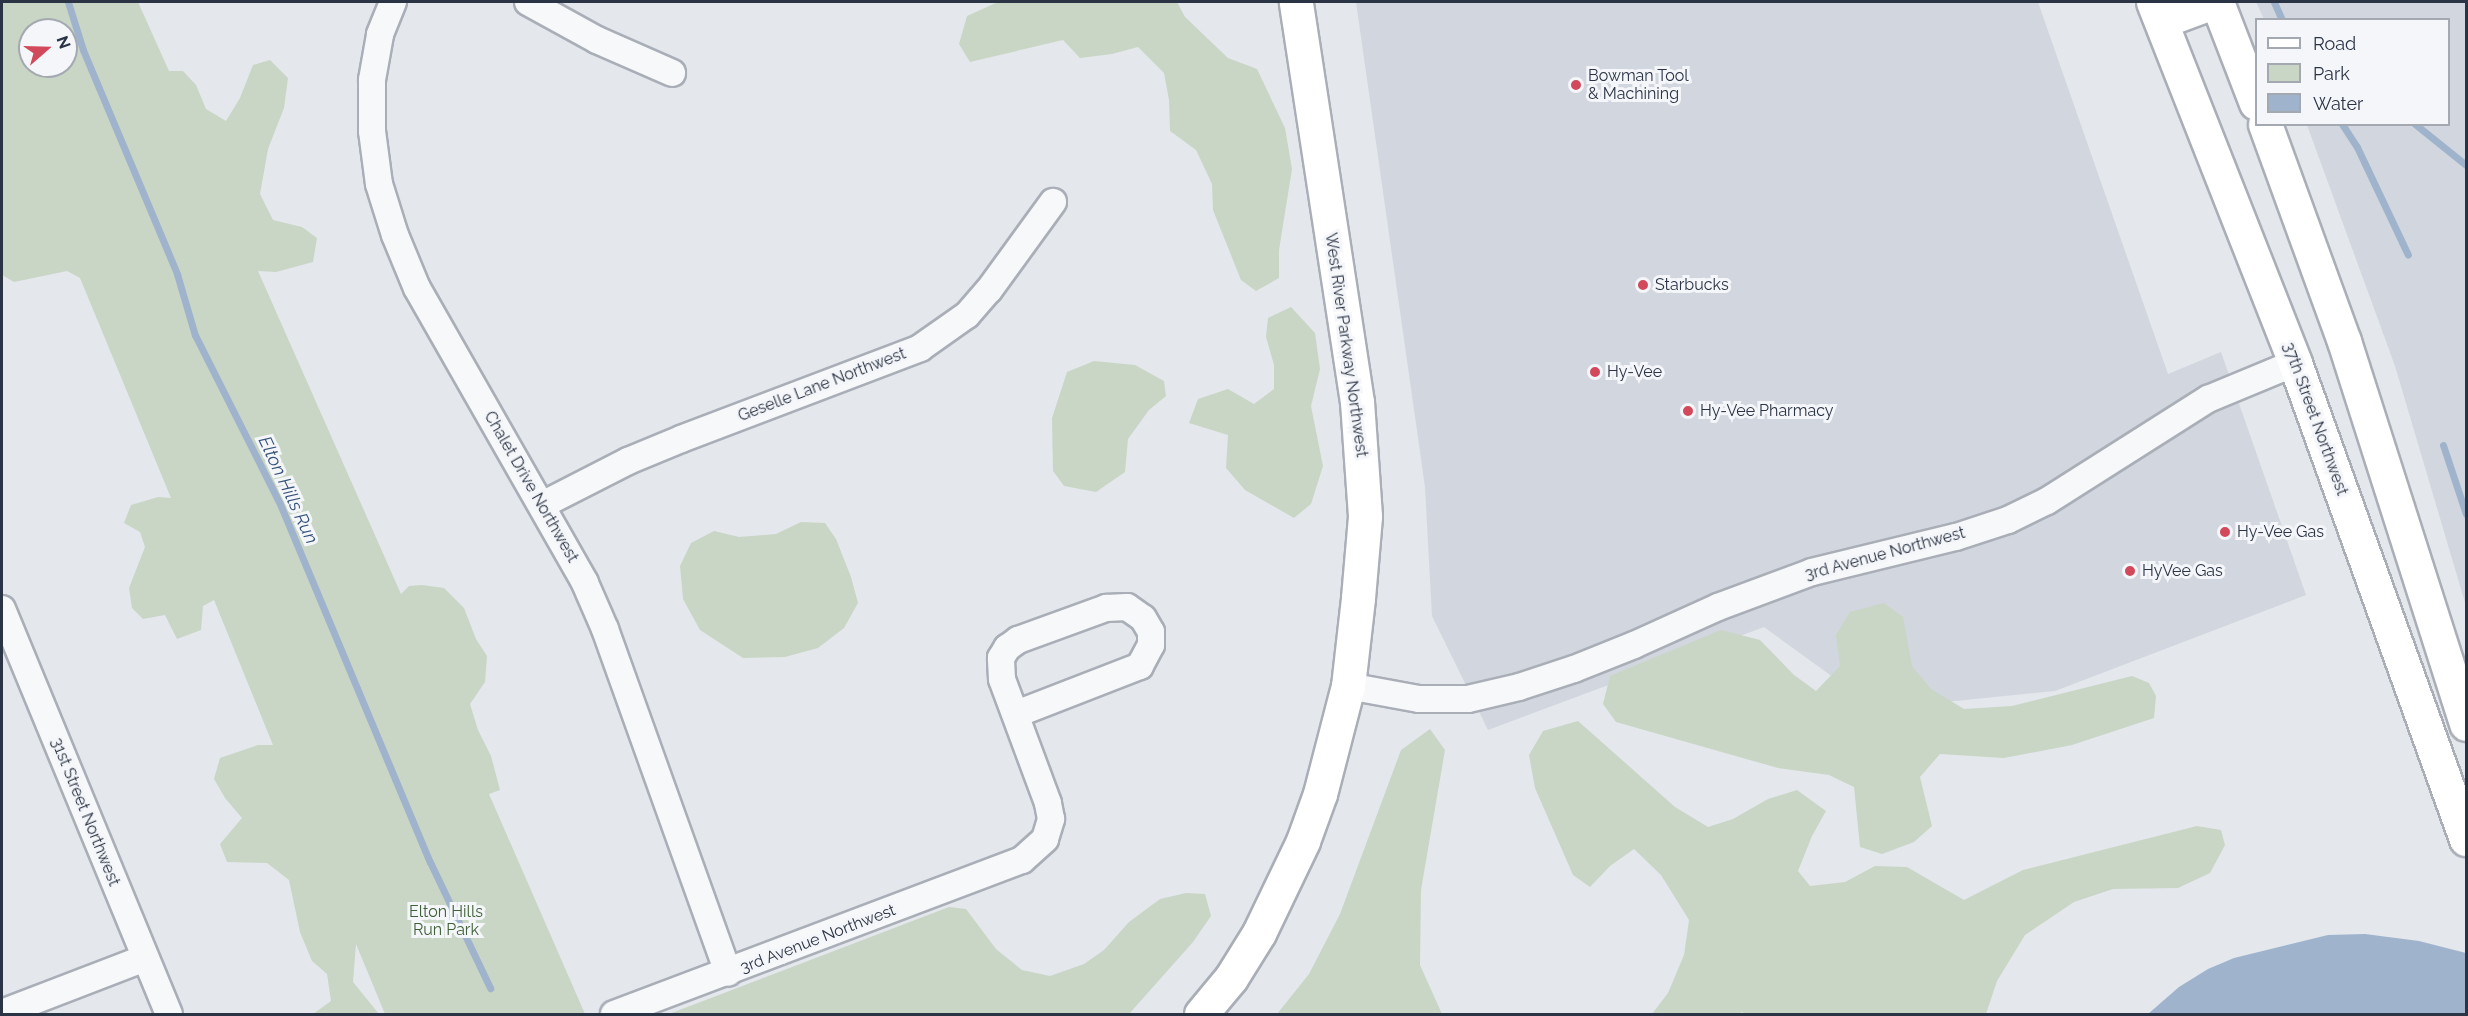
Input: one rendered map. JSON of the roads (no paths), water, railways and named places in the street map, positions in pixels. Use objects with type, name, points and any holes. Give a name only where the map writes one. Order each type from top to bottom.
[{"type":"main road","name":"West River Parkway Northwest","points":[[1201,1014],[1231,978],[1259,933],[1290,872],[1320,794],[1348,686],[1365,516],[1357,402],[1296,2]]},
{"type":"main road","points":[[2157,11],[2213,2]]},
{"type":"main road","points":[[2217,2],[2255,100]]},
{"type":"main road","name":"37th Street Northwest","points":[[2157,11],[2295,363],[2466,839]]},
{"type":"main road","points":[[2266,126],[2344,341],[2466,724]]},
{"type":"street","name":"Chalet Drive Northwest","points":[[393,2],[380,35],[372,80],[372,130],[379,184],[394,235],[417,288],[585,583],[605,629],[729,973]]},
{"type":"street","points":[[528,2],[597,40],[672,74]]},
{"type":"street","name":"Geselle Lane Northwest","points":[[542,505],[628,461],[670,443],[920,348],[967,315],[989,290],[1053,202]]},
{"type":"street","name":"3rd Avenue Northwest","points":[[1348,686],[1419,699],[1468,699],[1519,687],[1563,672],[1634,645],[1718,607],[1812,572],[1956,537],[2008,520],[2047,501],[2208,399],[2295,363]]},
{"type":"street","points":[[1128,607],[1143,618],[1151,632],[1152,645],[1140,666],[1016,714],[999,666],[1001,658],[1011,644],[1106,608],[1128,607]]},
{"type":"street","name":"31st Street Northwest","points":[[2,609],[169,1014]]},
{"type":"street","name":"3rd Avenue Northwest","points":[[614,1014],[729,973],[1022,860],[1045,838],[1051,819],[1016,714]]},
{"type":"street","points":[[2,1013],[145,958]]},
{"type":"water","points":[[2365,934],[2419,941],[2466,953],[2466,1014],[2148,1014],[2179,987],[2208,969],[2234,958],[2328,935]]},
{"type":"waterway","name":"Elton Hills Run","points":[[68,2],[83,50],[177,274],[195,335],[280,504],[430,862],[490,988]]},
{"type":"waterway","points":[[2274,2],[2281,18]]},
{"type":"waterway","points":[[2343,126],[2357,147],[2408,255]]},
{"type":"waterway","points":[[2417,126],[2466,165]]},
{"type":"waterway","points":[[2443,445],[2466,514]]},
{"type":"place","name":"Bowman Tool & Machining","points":[[1576,85]]},
{"type":"place","name":"Starbucks","points":[[1643,285]]},
{"type":"place","name":"Hy-Vee","points":[[1595,372]]},
{"type":"place","name":"Hy-Vee Pharmacy","points":[[1688,411]]},
{"type":"place","name":"Hy-Vee Gas","points":[[2225,532]]},
{"type":"place","name":"HyVee Gas","points":[[2130,571]]},
{"type":"park label","name":"Elton Hills Run Park","points":[[446,921]]}]
